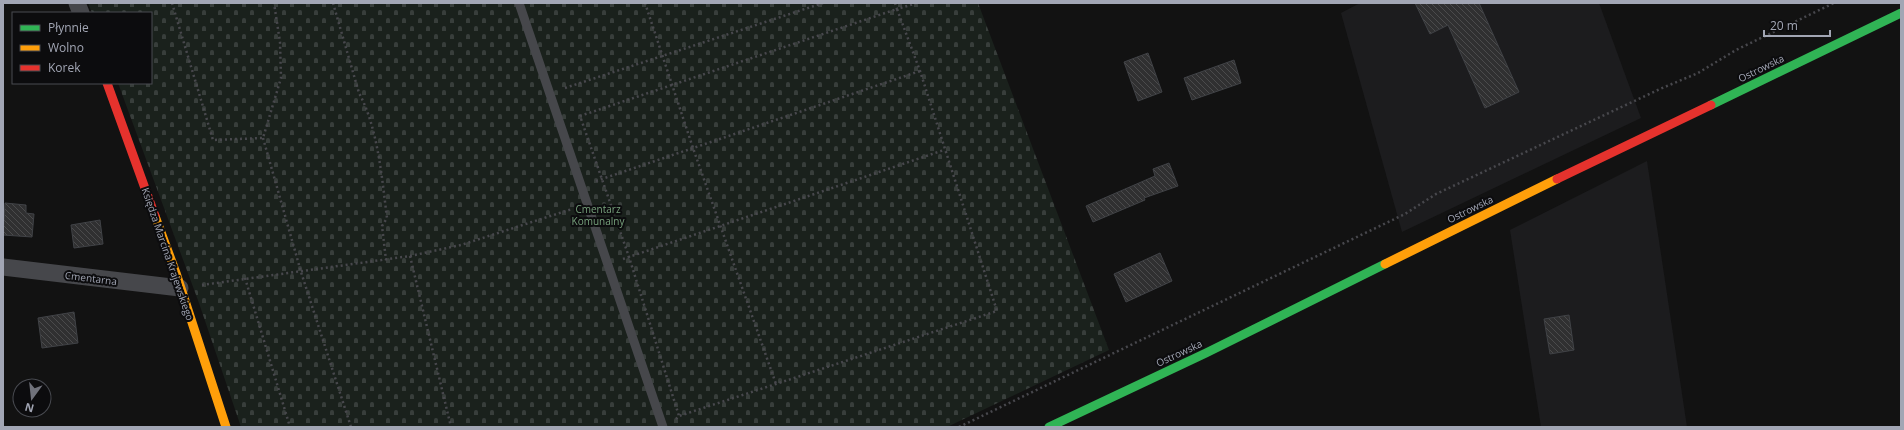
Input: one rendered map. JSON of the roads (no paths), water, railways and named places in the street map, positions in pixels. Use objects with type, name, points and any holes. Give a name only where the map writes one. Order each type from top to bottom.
[{"type":"main road","name":"Ostrowska","points":[[1049,427],[1206,353],[1453,230],[1901,13]]},
{"type":"main road","name":"Księdza Marcina Krajewskiego","points":[[106,84],[176,273],[226,427]]},
{"type":"street","name":"Cmentarna","points":[[3,267],[180,288]]},
{"type":"lane","points":[[519,3],[663,427]]},
{"type":"park label","name":"Cmentarz Komunalny","points":[[598,214]]}]
